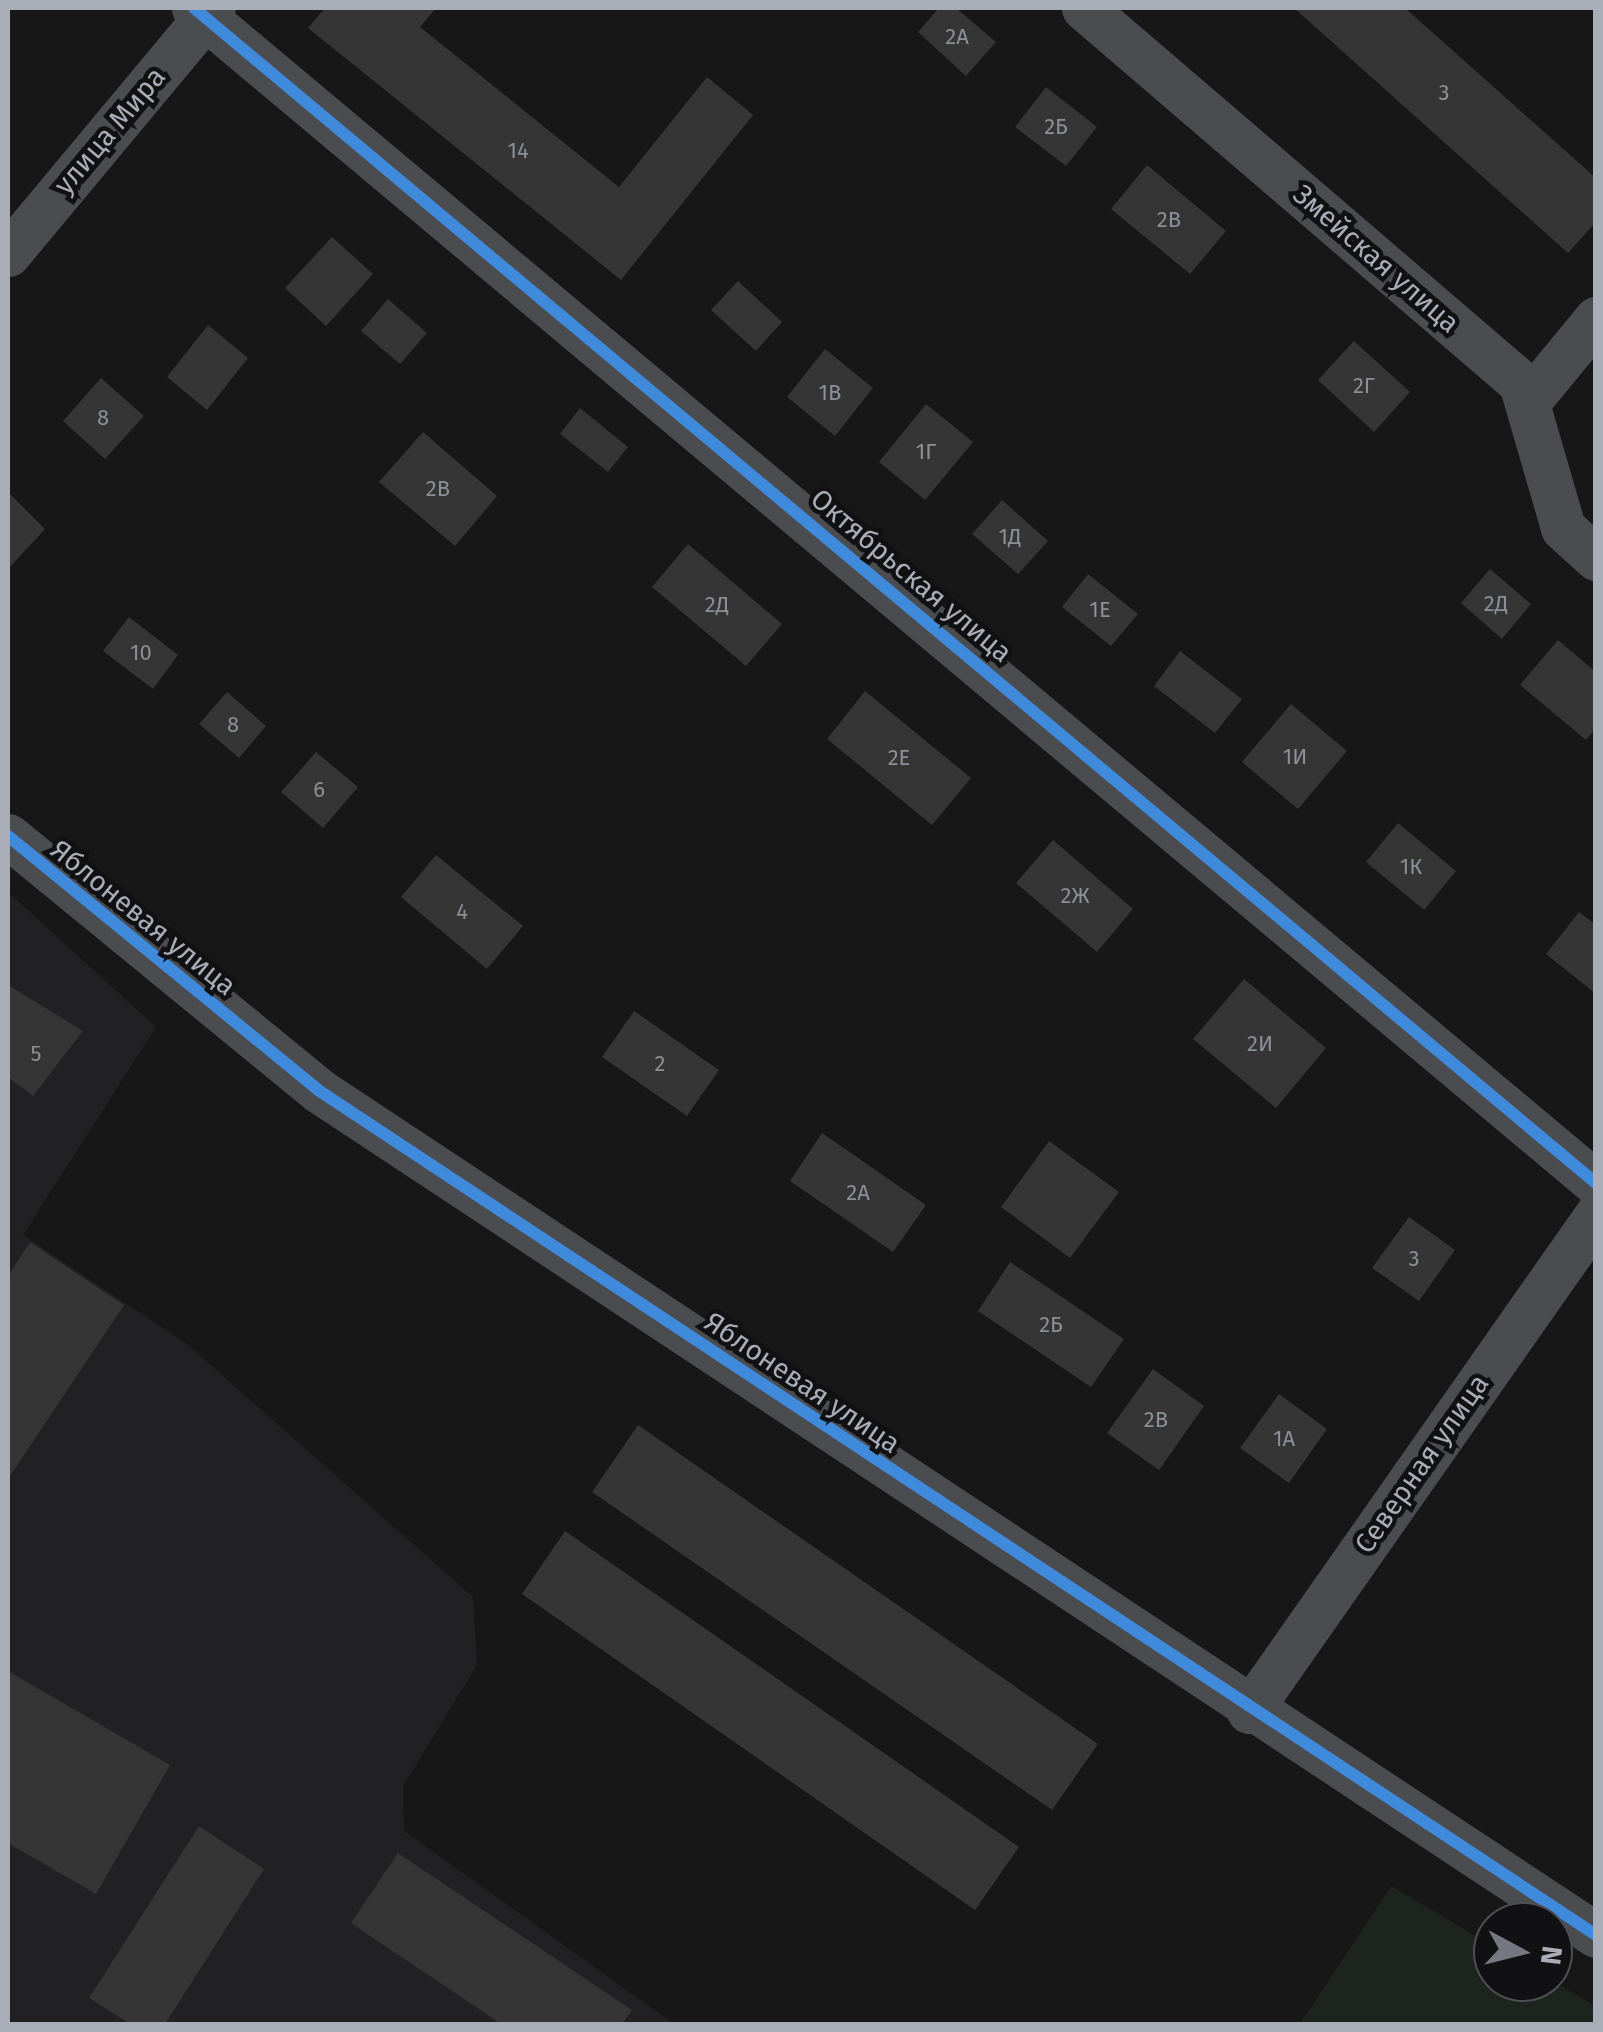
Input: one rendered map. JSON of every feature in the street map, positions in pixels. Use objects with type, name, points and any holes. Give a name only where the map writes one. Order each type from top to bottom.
[{"type":"street","name":"Змейская улица","points":[[1084,8],[1521,383],[1563,528],[1596,558]]},
{"type":"street","name":"улица Мира","points":[[8,254],[204,11]]},
{"type":"street","name":"Октябрьская улица","points":[[204,11],[1596,1183]]},
{"type":"street","points":[[1527,402],[1596,319]]},
{"type":"street","name":"Яблоневая улица","points":[[8,836],[318,1090],[1249,1711],[1596,1935]]},
{"type":"street","name":"Северная улица","points":[[1249,1711],[1596,1216]]},
{"type":"shaded area","points":[[8,892],[156,1027],[23,1235],[188,1345],[473,1597],[477,1665],[403,1786],[404,1831],[674,2024],[8,2024]]},
{"type":"shaded area","points":[[1391,1886],[1473,1934],[1473,2002],[1573,2002],[1573,1993],[1595,2006],[1595,2024],[1300,2024]]},
{"type":"building","points":[[325,8],[436,8],[420,27],[619,187],[707,77],[753,115],[621,280],[308,28]]},
{"type":"building","points":[[939,8],[956,8],[996,42],[966,76],[918,32]]},
{"type":"building","points":[[1294,8],[1405,8],[1596,178],[1596,222],[1568,253]]},
{"type":"building","points":[[1046,87],[1097,127],[1066,166],[1015,127]]},
{"type":"building","points":[[1147,165],[1226,231],[1190,274],[1111,209]]},
{"type":"building","points":[[332,237],[373,274],[326,326],[285,288]]},
{"type":"building","points":[[738,281],[782,322],[756,351],[711,310]]},
{"type":"building","points":[[388,299],[427,333],[400,364],[361,331]]},
{"type":"building","points":[[208,325],[248,358],[207,410],[167,377]]},
{"type":"building","points":[[1354,341],[1410,392],[1374,432],[1318,380]]},
{"type":"building","points":[[825,349],[873,388],[835,436],[787,397]]},
{"type":"building","points":[[101,378],[144,416],[105,459],[63,421]]},
{"type":"building","points":[[926,404],[973,442],[925,500],[879,462]]},
{"type":"building","points":[[580,408],[628,447],[608,472],[560,434]]},
{"type":"building","points":[[423,432],[497,496],[455,546],[379,482]]},
{"type":"building","points":[[8,492],[45,529],[8,569]]},
{"type":"building","points":[[1002,500],[1048,541],[1018,574],[972,534]]},
{"type":"building","points":[[688,544],[782,624],[746,666],[652,587]]},
{"type":"building","points":[[1490,569],[1531,604],[1502,639],[1461,603]]},
{"type":"building","points":[[1088,574],[1138,614],[1111,646],[1062,607]]},
{"type":"building","points":[[129,617],[178,655],[153,689],[103,651]]},
{"type":"building","points":[[1558,640],[1596,672],[1596,728],[1586,740],[1520,685]]},
{"type":"building","points":[[1180,651],[1242,699],[1215,733],[1154,686]]},
{"type":"building","points":[[865,691],[971,778],[932,825],[827,739]]},
{"type":"building","points":[[227,692],[266,726],[239,758],[199,724]]},
{"type":"building","points":[[1291,704],[1347,751],[1298,809],[1242,762]]},
{"type":"building","points":[[316,752],[358,787],[323,828],[281,792]]},
{"type":"building","points":[[1398,823],[1456,871],[1424,910],[1366,862]]},
{"type":"building","points":[[1053,840],[1133,909],[1097,952],[1016,883]]},
{"type":"building","points":[[436,855],[523,926],[487,969],[401,897]]},
{"type":"building","points":[[1579,912],[1596,925],[1596,994],[1546,954]]},
{"type":"building","points":[[1244,979],[1326,1048],[1276,1108],[1193,1039]]},
{"type":"building","points":[[8,985],[83,1031],[33,1096],[8,1077]]},
{"type":"building","points":[[634,1011],[719,1070],[687,1116],[602,1057]]},
{"type":"building","points":[[822,1133],[926,1205],[893,1252],[790,1181]]},
{"type":"building","points":[[1049,1141],[1119,1192],[1070,1258],[1001,1207]]},
{"type":"building","points":[[1409,1217],[1455,1250],[1419,1301],[1372,1268]]},
{"type":"building","points":[[30,1242],[124,1305],[8,1479],[8,1276]]},
{"type":"building","points":[[1010,1262],[1124,1339],[1091,1387],[978,1311]]},
{"type":"building","points":[[1153,1369],[1204,1406],[1159,1470],[1107,1433]]},
{"type":"building","points":[[1279,1394],[1327,1429],[1289,1483],[1240,1448]]},
{"type":"building","points":[[638,1425],[1098,1744],[1052,1810],[592,1492]]},
{"type":"building","points":[[565,1531],[1019,1847],[975,1910],[522,1594]]},
{"type":"building","points":[[8,1671],[170,1765],[96,1894],[8,1843]]},
{"type":"building","points":[[199,1826],[264,1869],[165,2024],[130,2024],[89,1998]]},
{"type":"building","points":[[398,1853],[632,2010],[622,2024],[501,2024],[351,1923]]},
{"type":"cycle path","points":[[194,8],[1596,1183]]},
{"type":"cycle path","points":[[8,836],[318,1090],[1596,1935]]}]
